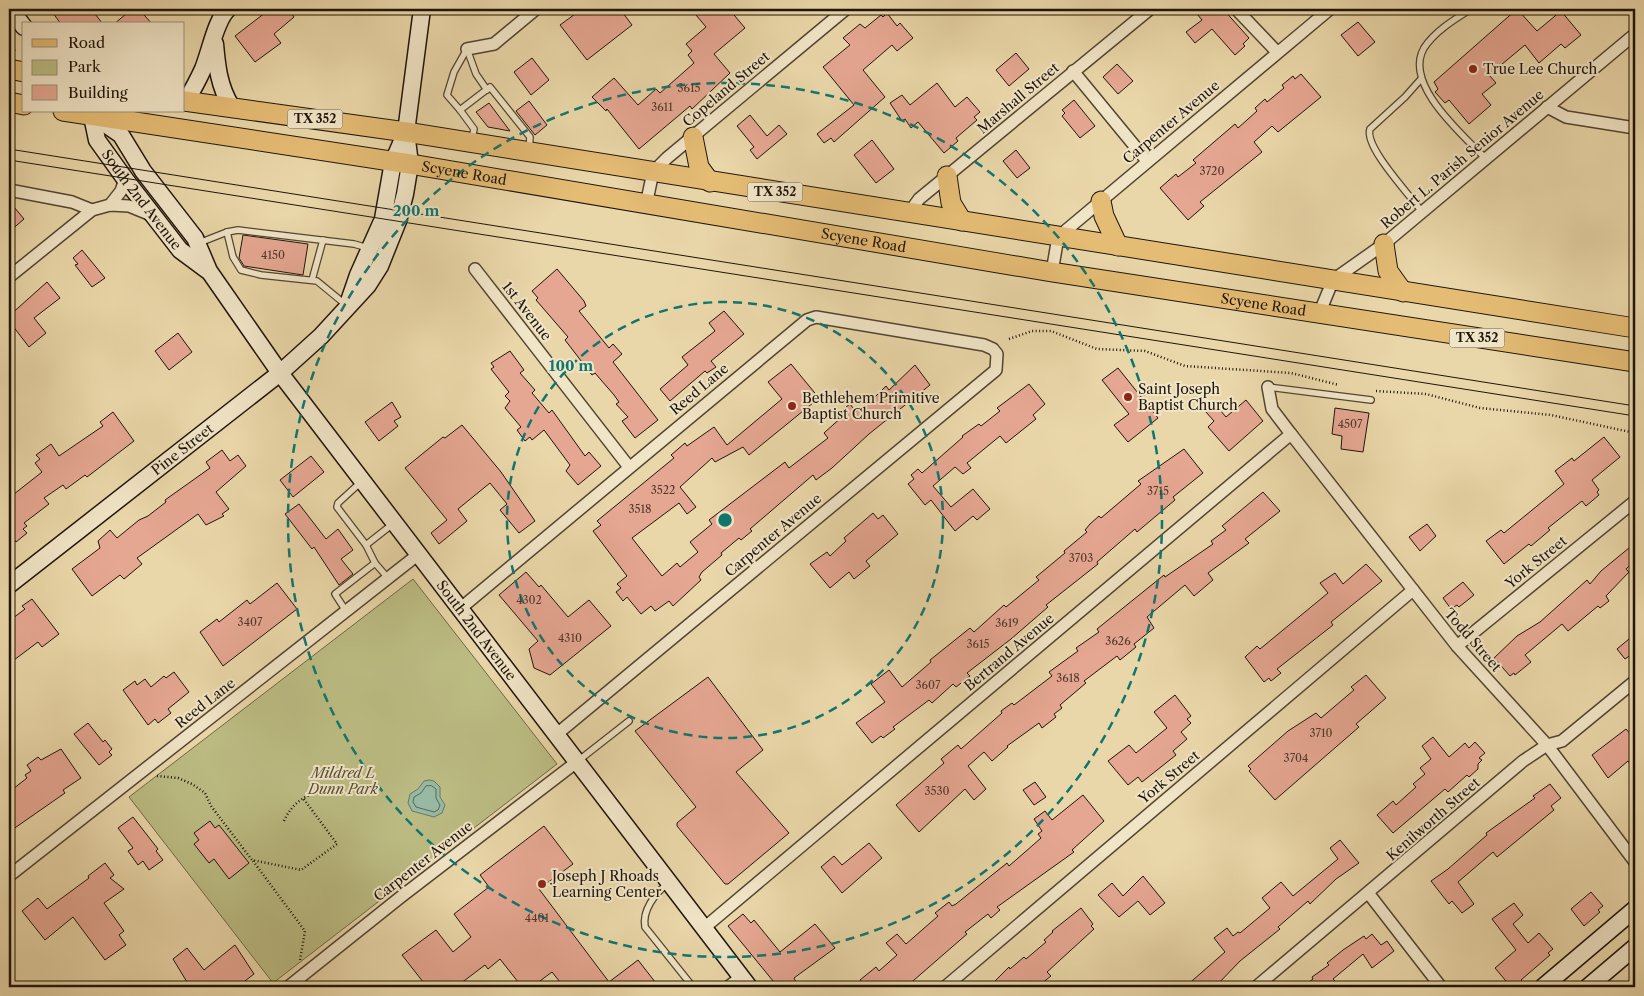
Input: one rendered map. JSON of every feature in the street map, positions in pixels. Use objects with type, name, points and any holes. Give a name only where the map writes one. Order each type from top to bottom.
[{"type":"main road","points":[[10,9],[22,24]]},
{"type":"main road","points":[[185,101],[202,72],[215,38],[221,15],[228,9]]},
{"type":"main road","points":[[402,163],[422,9]]},
{"type":"main road","points":[[215,38],[218,72],[223,93],[231,106]]},
{"type":"main road","points":[[9,69],[22,72]]},
{"type":"main road","name":"TX 352","points":[[185,101],[406,132],[1635,328]]},
{"type":"main road","points":[[9,102],[22,105]]},
{"type":"main road","name":"TX 352","points":[[72,112],[90,114]]},
{"type":"main road","name":"Scyene Road","points":[[90,114],[402,163],[1052,272],[1635,362]]},
{"type":"main road","name":"South 2nd Avenue","points":[[90,114],[97,140],[153,216],[180,250],[209,271]]},
{"type":"main road","name":"South 2nd Avenue","points":[[90,114],[121,135],[143,171],[197,244],[209,271],[280,373],[420,553],[745,982]]},
{"type":"main road","points":[[693,137],[699,168],[710,182]]},
{"type":"main road","name":"Pine Street","points":[[348,306],[383,219],[402,163]]},
{"type":"main road","name":"Pine Street","points":[[9,585],[280,373],[321,336],[368,285],[380,266],[401,211],[402,163]]},
{"type":"main road","points":[[947,176],[951,203],[962,222]]},
{"type":"main road","points":[[1101,201],[1104,216],[1118,246]]},
{"type":"main road","points":[[1384,244],[1388,271],[1404,292]]},
{"type":"main road","points":[[1543,987],[1635,909]]},
{"type":"main road","points":[[1588,987],[1635,948]]},
{"type":"street","points":[[467,49],[494,44],[536,9]]},
{"type":"street","name":"Copeland Street","points":[[653,172],[846,9]]},
{"type":"street","points":[[1130,9],[1138,18]]},
{"type":"street","name":"Marshall Street","points":[[908,213],[919,199],[1150,9]]},
{"type":"street","points":[[1236,9],[1277,52]]},
{"type":"street","name":"Carpenter Avenue","points":[[1058,237],[1330,9]]},
{"type":"street","name":"Robert L. Parish Senior Avenue","points":[[1333,280],[1384,244],[1484,158],[1635,34]]},
{"type":"street","points":[[1073,71],[1147,161]]},
{"type":"street","points":[[1547,107],[1566,117],[1635,128]]},
{"type":"street","points":[[646,205],[653,172]]},
{"type":"street","points":[[110,205],[121,191],[125,179]]},
{"type":"street","points":[[9,190],[72,202],[92,210]]},
{"type":"street","points":[[9,276],[92,210],[110,205],[142,210],[153,216]]},
{"type":"street","points":[[1052,272],[1058,237]]},
{"type":"street","name":"1st Avenue","points":[[475,268],[630,467]]},
{"type":"street","points":[[1319,314],[1333,280]]},
{"type":"street","name":"Reed Lane","points":[[461,608],[807,320],[816,318],[984,345],[993,349],[997,354]]},
{"type":"street","name":"Carpenter Avenue","points":[[557,734],[996,370],[997,354]]},
{"type":"street","points":[[1268,387],[1272,409],[1291,434]]},
{"type":"street","name":"Todd Street","points":[[1291,434],[1457,646],[1547,745],[1635,862]]},
{"type":"street","name":"Bertrand Avenue","points":[[704,928],[1291,434]]},
{"type":"street","name":"York Street","points":[[1457,646],[1635,501]]},
{"type":"street","name":"Reed Lane","points":[[9,876],[420,553]]},
{"type":"street","name":"York Street","points":[[945,987],[1413,590]]},
{"type":"street","name":"Kenilworth Street","points":[[1256,987],[1369,894],[1523,761],[1547,745],[1562,741],[1635,682]]},
{"type":"street","name":"Carpenter Avenue","points":[[288,987],[402,896],[578,761]]},
{"type":"street","points":[[1369,894],[1441,987]]},
{"type":"street","points":[[728,987],[745,982]]},
{"type":"lane","points":[[1471,9],[1446,24],[1424,48],[1420,62],[1421,78],[1428,95],[1484,158]]},
{"type":"lane","points":[[467,49],[476,74],[487,90]]},
{"type":"lane","points":[[467,49],[454,72],[447,95],[474,128],[472,143]]},
{"type":"lane","points":[[1421,78],[1405,97],[1370,129],[1368,134],[1373,148],[1422,212]]},
{"type":"lane","points":[[460,110],[490,87],[530,137],[529,152]]},
{"type":"lane","points":[[197,244],[227,232],[250,231],[354,244],[370,248]]},
{"type":"lane","points":[[227,232],[233,257],[241,270],[261,275],[312,280],[348,306]]},
{"type":"lane","points":[[312,280],[323,240]]},
{"type":"lane","points":[[1268,387],[1371,400]]},
{"type":"lane","points":[[363,481],[338,503],[337,507],[366,545],[375,563],[388,578]]},
{"type":"lane","points":[[366,545],[395,522]]},
{"type":"lane","points":[[346,611],[335,594],[375,563]]},
{"type":"lane","points":[[578,761],[628,721]]},
{"type":"lane","points":[[669,883],[653,896],[644,922],[645,927],[693,987]]},
{"type":"path","points":[[9,46],[15,51]]},
{"type":"path","points":[[1009,339],[1032,331],[1051,331],[1097,349],[1145,351],[1185,366],[1291,373],[1343,386]]},
{"type":"path","points":[[1373,390],[1426,394],[1480,408],[1551,415],[1635,433]]},
{"type":"path","points":[[150,776],[178,778],[192,784],[205,793],[211,806],[305,931],[299,964]]},
{"type":"path","points":[[284,822],[291,808],[303,798],[327,791]]},
{"type":"path","points":[[252,860],[301,870],[337,844],[303,798]]},
{"type":"green space","name":"Mildred L Dunn Park","points":[[413,579],[557,764],[273,983],[129,797]]},
{"type":"water","points":[[424,781],[434,781],[440,787],[440,797],[445,805],[442,813],[434,817],[412,811],[408,803],[410,794],[418,789]]},
{"type":"building","points":[[50,9],[91,9],[101,22],[60,22]]},
{"type":"building","points":[[132,9],[139,9],[150,22],[116,22]]},
{"type":"building","points":[[270,9],[288,9],[294,17],[274,34],[281,43],[255,62],[235,36]]},
{"type":"building","points":[[582,9],[620,9],[632,25],[587,60],[560,25]]},
{"type":"building","points":[[691,9],[729,9],[745,28],[714,54],[730,73],[692,109],[690,106],[639,149],[607,109],[606,111],[592,97],[614,78],[638,105],[656,89],[660,93],[694,63],[688,55],[692,51],[686,44],[706,27]]},
{"type":"building","points":[[1193,9],[1223,9],[1249,38],[1243,44],[1245,46],[1235,55],[1212,29],[1195,43],[1186,32],[1202,20]]},
{"type":"building","name":"True Lee Church","points":[[1517,9],[1537,31],[1561,11],[1581,35],[1565,48],[1561,44],[1539,63],[1525,45],[1489,75],[1496,83],[1482,94],[1491,105],[1469,124],[1449,100],[1445,103],[1435,92],[1438,89],[1434,82]]},
{"type":"building","points":[[887,13],[897,26],[900,23],[913,38],[897,51],[892,45],[863,70],[885,97],[834,142],[831,138],[824,143],[817,134],[854,105],[823,67],[850,45],[843,38],[860,24],[865,28],[881,15],[883,17]]},
{"type":"building","points":[[1358,22],[1375,42],[1358,56],[1341,35]]},
{"type":"building","points":[[1016,53],[1029,69],[1009,86],[996,70]]},
{"type":"building","points":[[532,58],[549,80],[531,95],[514,72]]},
{"type":"building","points":[[1117,64],[1133,81],[1118,94],[1103,77]]},
{"type":"building","points":[[1301,74],[1321,97],[1278,132],[1272,126],[1254,142],[1262,152],[1200,202],[1204,206],[1188,220],[1160,188],[1176,174],[1178,177],[1196,163],[1193,160],[1235,124],[1238,128],[1257,111],[1255,108],[1265,99],[1267,102],[1284,88],[1282,85],[1293,76],[1295,79]]},
{"type":"building","points":[[937,83],[955,107],[967,97],[980,112],[974,117],[977,120],[956,138],[958,141],[944,153],[918,122],[911,128],[905,119],[902,121],[890,103],[902,95],[910,105]]},
{"type":"building","points":[[1074,100],[1095,126],[1080,138],[1062,116],[1065,113],[1062,110]]},
{"type":"building","points":[[529,101],[547,125],[535,135],[516,111]]},
{"type":"building","points":[[489,103],[510,131],[488,127],[476,112]]},
{"type":"building","points":[[750,115],[767,136],[779,125],[787,134],[757,159],[750,150],[754,147],[737,126]]},
{"type":"building","points":[[872,140],[894,169],[876,183],[854,155]]},
{"type":"building","points":[[1016,150],[1030,168],[1017,178],[1003,161]]},
{"type":"building","points":[[9,201],[24,219],[9,232]]},
{"type":"building","points":[[243,235],[308,244],[303,275],[244,266],[239,258]]},
{"type":"building","points":[[82,250],[105,278],[92,287],[75,265],[78,264],[73,258]]},
{"type":"building","points":[[557,269],[584,301],[586,306],[579,311],[609,348],[613,344],[622,354],[613,362],[658,420],[635,438],[622,421],[628,417],[616,404],[619,402],[614,395],[595,373],[592,375],[565,340],[568,337],[536,300],[538,298],[532,291]]},
{"type":"building","points":[[47,282],[60,298],[34,318],[46,333],[29,347],[9,321],[9,316]]},
{"type":"building","points":[[724,311],[744,334],[711,361],[716,367],[707,373],[705,371],[670,401],[660,389],[688,365],[682,357],[715,331],[709,323]]},
{"type":"building","points":[[178,333],[192,352],[169,370],[155,351]]},
{"type":"building","points":[[510,351],[524,370],[520,373],[535,390],[532,393],[549,413],[552,410],[585,456],[589,452],[601,466],[578,485],[566,471],[570,465],[544,430],[532,440],[530,437],[525,441],[517,430],[521,427],[505,408],[510,401],[505,396],[509,392],[491,369],[494,367],[491,363]]},
{"type":"building","points":[[791,364],[819,398],[749,455],[743,447],[715,462],[712,458],[680,487],[696,507],[687,514],[679,503],[632,538],[662,576],[677,563],[680,567],[698,552],[690,542],[712,524],[709,520],[785,462],[789,468],[828,438],[824,433],[844,415],[841,411],[850,404],[856,412],[861,407],[863,409],[886,386],[889,390],[915,365],[930,385],[869,434],[832,468],[816,480],[813,475],[750,529],[752,531],[741,540],[739,538],[721,553],[722,555],[702,572],[699,577],[701,580],[673,606],[669,601],[655,611],[651,606],[641,614],[627,597],[623,601],[616,592],[621,588],[617,584],[627,576],[593,531],[601,525],[597,521],[674,458],[671,455],[685,443],[687,446],[714,427],[727,445],[782,399],[768,382]]},
{"type":"building","name":"Saint Joseph Baptist Church","points":[[1118,368],[1158,418],[1128,442],[1114,425],[1129,414],[1102,380]]},
{"type":"building","points":[[1029,384],[1045,404],[1033,415],[1036,419],[1006,443],[1000,436],[967,463],[971,468],[963,474],[955,467],[933,486],[951,507],[973,489],[990,509],[977,520],[973,516],[955,531],[931,500],[925,505],[908,484],[914,479],[911,475],[918,469],[922,473],[962,436],[979,424],[981,426],[1000,411],[997,408]]},
{"type":"building","points":[[1246,400],[1263,421],[1229,451],[1208,427],[1214,421],[1205,411],[1214,403],[1226,417]]},
{"type":"building","points":[[392,402],[401,417],[394,421],[398,426],[379,441],[365,422]]},
{"type":"building","points":[[1335,408],[1369,413],[1363,452],[1341,449],[1342,436],[1332,434]]},
{"type":"building","points":[[113,412],[134,441],[87,477],[85,475],[66,489],[63,485],[44,498],[49,504],[24,523],[27,526],[23,529],[27,533],[16,542],[9,532],[9,498],[42,472],[35,463],[40,459],[36,455],[51,444],[59,456],[103,426],[100,422]]},
{"type":"building","points":[[462,425],[501,472],[535,521],[519,533],[500,510],[507,504],[490,483],[458,509],[467,521],[439,544],[431,533],[447,520],[405,468],[443,437],[445,438]]},
{"type":"building","points":[[1604,437],[1620,457],[1592,480],[1599,490],[1597,492],[1599,495],[1586,506],[1582,501],[1548,528],[1550,530],[1531,546],[1529,544],[1504,564],[1486,541],[1501,530],[1504,533],[1564,484],[1555,471],[1572,458],[1574,461]]},
{"type":"building","points":[[1184,449],[1203,473],[1173,497],[1175,500],[1137,532],[1135,529],[1097,562],[1098,564],[1046,605],[1048,607],[1011,639],[967,673],[970,676],[956,687],[953,684],[932,703],[929,700],[893,727],[895,729],[872,743],[856,723],[885,702],[871,684],[889,670],[902,687],[931,662],[930,660],[970,628],[974,632],[1004,605],[1006,607],[1039,580],[1036,577],[1087,532],[1085,530],[1090,524],[1099,516],[1101,518],[1141,484],[1138,481]]},
{"type":"building","points":[[222,450],[230,461],[238,455],[246,466],[216,492],[229,509],[222,514],[224,516],[206,525],[198,514],[137,558],[142,564],[124,579],[120,575],[92,596],[72,569],[100,548],[98,541],[110,530],[117,538],[139,520],[148,516],[166,502],[165,500],[210,468],[206,462]]},
{"type":"building","points":[[311,456],[324,472],[293,497],[280,480]]},
{"type":"building","points":[[1263,492],[1280,511],[1245,539],[1249,543],[1208,573],[1213,580],[1194,596],[1185,585],[1147,617],[1154,628],[1134,644],[1136,647],[1120,660],[1117,656],[1084,681],[1086,683],[1060,705],[1062,708],[1054,714],[1056,717],[1042,728],[1039,723],[1007,746],[992,761],[984,752],[968,766],[986,789],[974,800],[965,789],[919,832],[896,805],[944,763],[941,759],[958,745],[961,749],[1002,713],[1001,711],[1012,703],[1014,705],[1052,676],[1049,672],[1078,651],[1076,648],[1099,632],[1097,629],[1164,575],[1165,577],[1213,544],[1211,541],[1226,530],[1222,526]]},
{"type":"building","points":[[299,504],[326,539],[338,529],[353,550],[341,559],[353,574],[339,585],[314,547],[312,549],[285,514]]},
{"type":"building","points":[[873,513],[878,519],[883,515],[898,534],[866,561],[870,566],[854,579],[849,572],[830,588],[810,564],[827,552],[830,556],[846,541],[844,538]]},
{"type":"building","points":[[1427,524],[1436,536],[1420,551],[1409,537]]},
{"type":"building","points":[[1635,543],[1635,561],[1626,569],[1629,572],[1606,596],[1609,601],[1600,608],[1598,606],[1568,631],[1562,624],[1525,655],[1531,662],[1515,675],[1514,673],[1510,676],[1494,658],[1517,636],[1540,622],[1587,580],[1590,584],[1601,571]]},
{"type":"building","points":[[1366,564],[1382,581],[1331,622],[1333,625],[1277,669],[1281,673],[1271,681],[1269,678],[1264,682],[1245,657],[1257,646],[1260,649],[1328,593],[1320,583],[1335,573],[1343,584]]},
{"type":"building","points":[[526,572],[539,587],[541,585],[568,617],[589,600],[611,626],[550,675],[534,668],[529,649],[538,641],[499,595]]},
{"type":"building","points":[[1463,582],[1474,595],[1459,607],[1457,605],[1451,609],[1443,598]]},
{"type":"building","points":[[277,583],[297,609],[223,666],[200,632],[217,619],[219,622],[247,600],[250,604]]},
{"type":"building","points":[[32,599],[59,634],[42,647],[38,642],[14,660],[9,652],[9,621],[25,609],[22,606]]},
{"type":"building","points":[[1635,634],[1635,652],[1625,659],[1617,649]]},
{"type":"building","points":[[174,672],[189,692],[168,709],[171,713],[158,723],[155,719],[148,725],[123,690],[135,681],[137,685],[145,679],[151,687],[164,676],[166,678]]},
{"type":"building","points":[[1366,675],[1386,698],[1356,724],[1359,727],[1275,800],[1249,771],[1251,769],[1248,766],[1288,731],[1316,713],[1321,718],[1354,690],[1351,687]]},
{"type":"building","points":[[708,677],[763,750],[736,772],[789,833],[728,884],[725,884],[677,826],[677,823],[696,807],[635,731]]},
{"type":"building","points":[[1175,695],[1191,716],[1187,719],[1191,723],[1181,732],[1187,739],[1173,751],[1176,755],[1142,782],[1138,777],[1128,785],[1108,761],[1129,745],[1136,753],[1167,728],[1154,712]]},
{"type":"building","points":[[88,723],[103,742],[105,740],[112,749],[109,752],[112,755],[99,765],[74,734]]},
{"type":"building","points":[[1626,729],[1635,739],[1635,770],[1628,761],[1608,778],[1592,755]]},
{"type":"building","points":[[1433,737],[1449,757],[1465,743],[1469,748],[1475,742],[1485,753],[1479,758],[1482,760],[1478,764],[1478,769],[1469,777],[1467,775],[1448,792],[1445,789],[1393,833],[1377,815],[1393,801],[1396,805],[1416,787],[1413,784],[1425,774],[1420,768],[1431,759],[1422,746]]},
{"type":"building","points":[[61,749],[81,778],[63,790],[65,793],[9,832],[9,792],[27,778],[25,775],[31,771],[27,765],[38,757],[41,760]]},
{"type":"building","points":[[1035,782],[1046,797],[1034,805],[1023,790]]},
{"type":"building","points":[[1550,784],[1561,798],[1551,806],[1554,810],[1497,857],[1493,852],[1458,882],[1474,904],[1462,913],[1452,901],[1449,904],[1431,881],[1448,869],[1487,835],[1486,833],[1535,798],[1533,796]]},
{"type":"building","points":[[1083,795],[1104,821],[1072,850],[1074,852],[997,907],[1000,910],[991,918],[988,914],[965,932],[967,934],[906,987],[866,987],[860,980],[876,967],[879,971],[897,955],[886,943],[897,934],[906,944],[938,916],[935,913],[949,902],[952,906],[956,904],[1007,863],[1009,866],[1041,838],[1038,834],[1042,831],[1034,819],[1045,811],[1052,820]]},
{"type":"building","points":[[133,817],[158,849],[156,851],[163,860],[149,870],[143,861],[138,865],[128,851],[133,848],[118,828]]},
{"type":"building","points":[[210,821],[215,828],[219,825],[249,863],[229,879],[214,859],[209,863],[194,844],[199,840],[194,833]]},
{"type":"building","points":[[544,826],[573,864],[539,889],[609,982],[638,960],[659,987],[564,987],[552,972],[532,987],[522,987],[500,959],[488,969],[485,965],[456,987],[427,987],[402,955],[436,930],[453,952],[471,937],[454,914],[489,887],[480,875]]},
{"type":"building","points":[[1340,840],[1359,863],[1336,879],[1310,904],[1308,901],[1278,927],[1280,929],[1240,961],[1215,987],[1185,987],[1225,952],[1214,938],[1227,928],[1233,936],[1238,932],[1240,933],[1270,908],[1262,898],[1281,882],[1293,896],[1338,859],[1330,848]]},
{"type":"building","points":[[869,843],[882,858],[842,893],[821,867],[834,856],[842,865]]},
{"type":"building","points":[[105,863],[114,875],[110,878],[124,889],[104,903],[124,931],[119,935],[126,945],[105,960],[73,917],[45,940],[22,911],[38,898],[47,909],[89,878],[88,876]]},
{"type":"building","points":[[1143,876],[1165,903],[1150,915],[1138,901],[1119,917],[1098,895],[1112,883],[1123,896]]},
{"type":"building","points":[[1591,892],[1603,906],[1598,910],[1600,912],[1584,926],[1571,909]]},
{"type":"building","points":[[1514,903],[1523,915],[1513,924],[1528,943],[1539,933],[1553,949],[1548,953],[1550,955],[1521,980],[1523,982],[1517,987],[1511,987],[1495,968],[1516,950],[1492,919]]},
{"type":"building","points":[[1081,908],[1093,924],[1091,926],[1094,929],[1047,972],[1051,976],[1037,987],[989,987],[1009,967],[1010,969],[1024,957],[1026,959],[1046,942],[1044,940],[1052,931]]},
{"type":"building","points":[[743,914],[751,923],[754,920],[780,952],[815,924],[835,948],[794,978],[796,982],[790,987],[778,987],[728,926]]},
{"type":"building","points":[[1372,934],[1381,945],[1387,941],[1394,951],[1372,968],[1363,954],[1333,979],[1336,982],[1329,987],[1302,987],[1329,965],[1327,963],[1343,950],[1364,936],[1366,939]]},
{"type":"building","points":[[235,945],[254,974],[237,987],[190,987],[173,959],[187,948],[204,970]]},
{"type":"tram line","points":[[9,149],[1635,406]]},
{"type":"tram line","points":[[9,160],[1635,416]]},
{"type":"place","name":"True Lee Church","points":[[1473,69]]},
{"type":"place","name":"Saint Joseph Baptist Church","points":[[1128,397]]},
{"type":"place","name":"Bethlehem Primitive Baptist Church","points":[[792,406]]},
{"type":"place","name":"Joseph J Rhoads Learning Center","points":[[542,884]]}]
